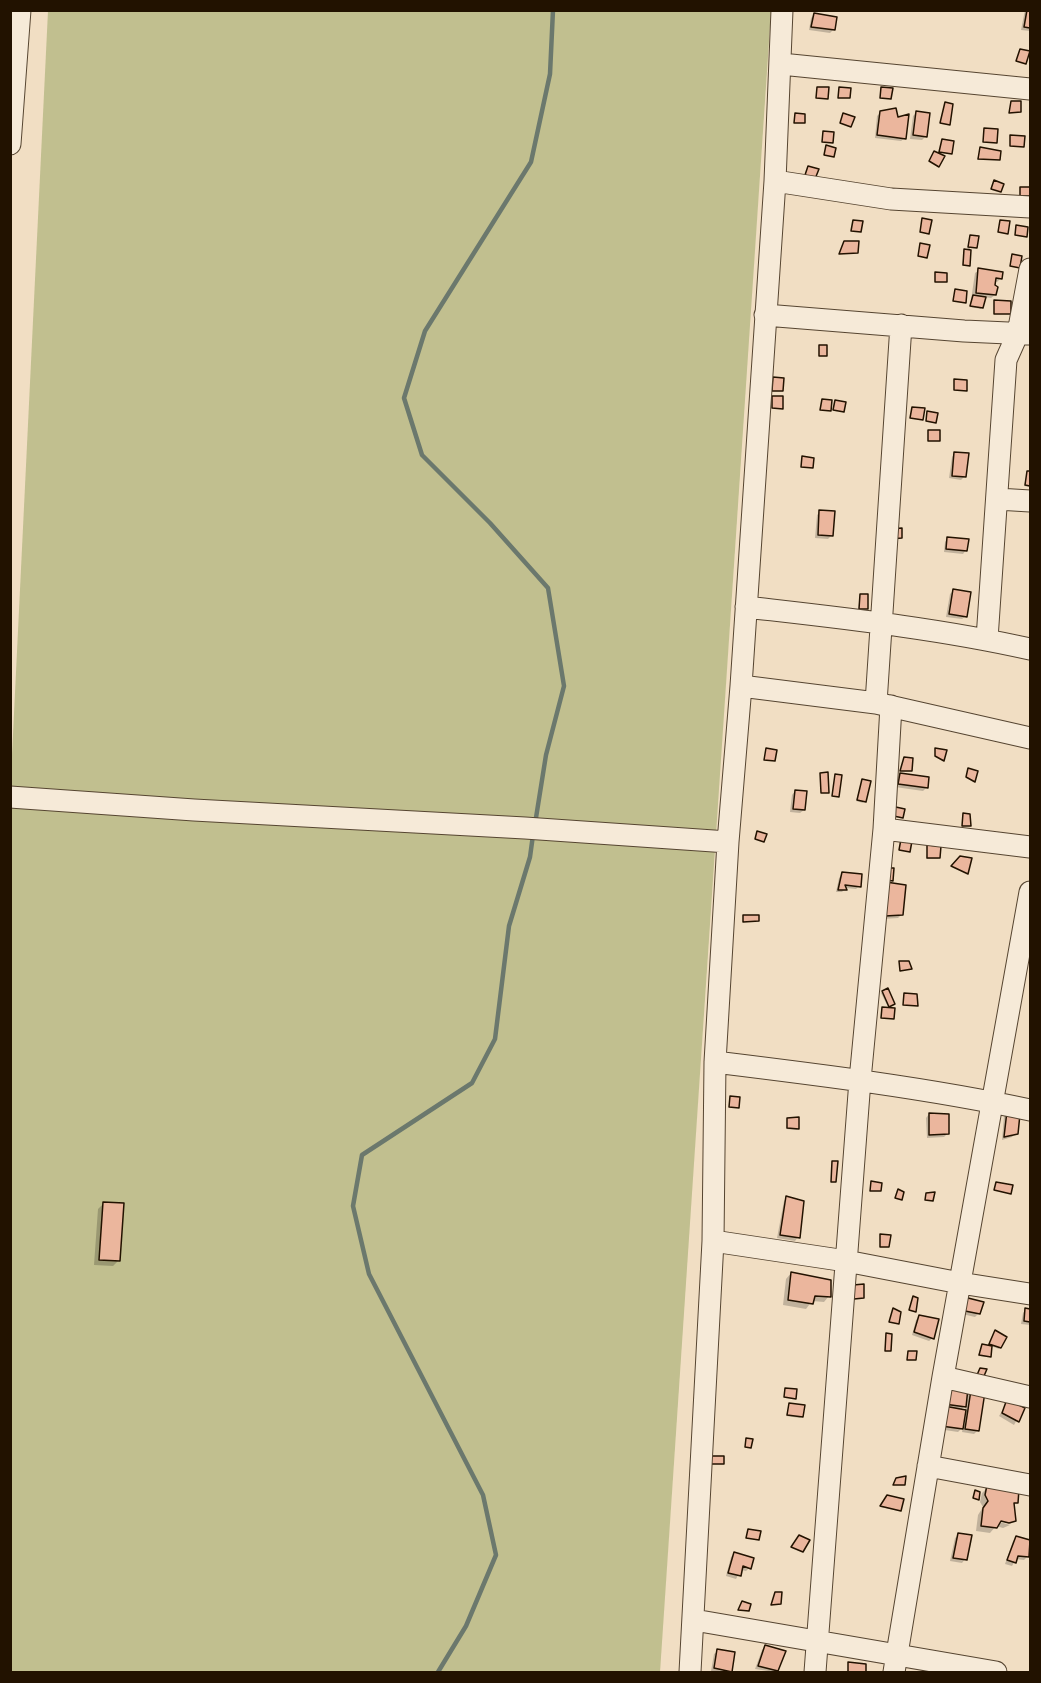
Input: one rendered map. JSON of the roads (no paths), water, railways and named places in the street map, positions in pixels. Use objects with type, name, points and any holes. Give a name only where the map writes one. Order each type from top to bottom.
[{"type":"street","points":[[10,144],[20,10]]},
{"type":"street","points":[[690,1672],[714,1241],[716,1062],[728,842],[741,686],[775,181],[782,10]]},
{"type":"street","points":[[781,64],[1030,89]]},
{"type":"street","points":[[775,181],[891,199],[1030,207]]},
{"type":"street","points":[[987,639],[1006,360],[1024,333],[1030,270]]},
{"type":"street","points":[[765,315],[964,331],[1024,333]]},
{"type":"street","points":[[815,1672],[860,1080],[884,829],[884,704],[881,623],[901,325]]},
{"type":"street","points":[[997,499],[1030,501]]},
{"type":"street","points":[[746,607],[881,623],[987,639],[1030,649]]},
{"type":"street","points":[[741,686],[884,704],[1030,738]]},
{"type":"street","points":[[10,797],[728,842]]},
{"type":"street","points":[[884,829],[1030,847]]},
{"type":"street","points":[[896,1664],[943,1377],[1030,892]]},
{"type":"street","points":[[716,1062],[860,1080],[992,1101],[1030,1110]]},
{"type":"street","points":[[714,1241],[846,1261],[1030,1294]]},
{"type":"street","points":[[943,1377],[1030,1397]]},
{"type":"street","points":[[928,1466],[1030,1485]]},
{"type":"street","points":[[694,1620],[817,1641],[896,1664],[996,1672]]},
{"type":"waterway","points":[[535,824],[546,755],[564,686],[548,588],[490,523],[422,455],[404,398],[425,331],[531,162],[550,74],[553,10]]},
{"type":"waterway","points":[[438,1672],[466,1626],[496,1555],[483,1495],[369,1274],[353,1206],[362,1155],[472,1083],[495,1039],[509,926],[530,857],[533,835]]}]
